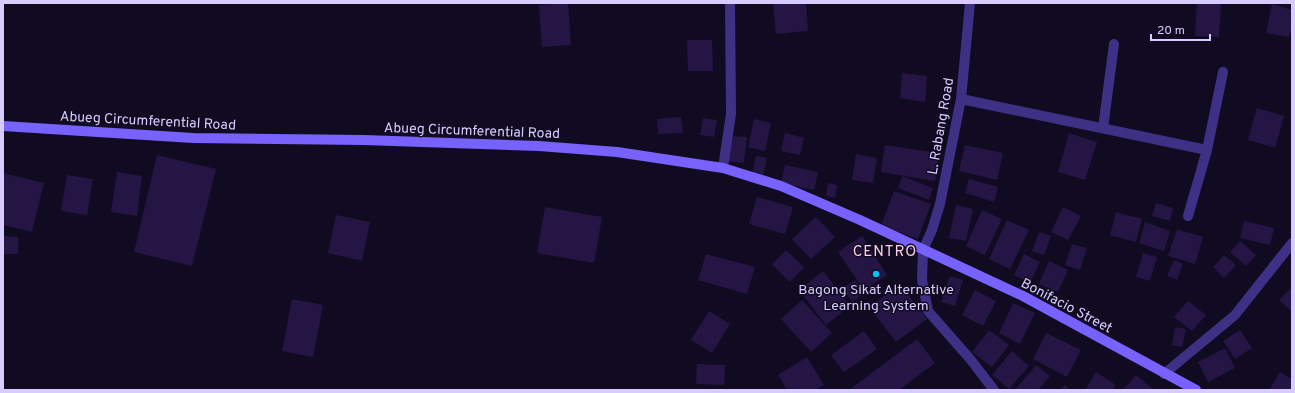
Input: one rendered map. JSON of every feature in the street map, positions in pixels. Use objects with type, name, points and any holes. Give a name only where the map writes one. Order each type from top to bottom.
[{"type":"street","points":[[723,168],[731,114],[730,3]]},
{"type":"street","name":"L. Rabang Road","points":[[923,250],[932,230],[940,204],[961,99],[970,3]]},
{"type":"street","points":[[1103,128],[1114,44]]},
{"type":"street","points":[[1188,216],[1207,150],[1223,72]]},
{"type":"street","points":[[961,99],[1207,150]]},
{"type":"street","name":"Abueg Circumferential Road","points":[[3,126],[194,138],[364,140],[539,146],[616,152],[723,168],[781,186],[860,220],[923,250]]},
{"type":"street","points":[[1164,374],[1235,315],[1292,243]]},
{"type":"street","points":[[923,250],[922,280],[928,312],[971,360],[994,390]]},
{"type":"street","name":"Bonifacio Street","points":[[923,250],[1023,296],[1164,374],[1196,390]]},
{"type":"building","points":[[568,3],[571,45],[542,47],[539,5]]},
{"type":"building","points":[[773,3],[806,3],[808,31],[776,34]]},
{"type":"building","points":[[1197,3],[1221,3],[1219,37],[1195,36]]},
{"type":"building","points":[[1272,4],[1292,10],[1292,25],[1289,37],[1266,33]]},
{"type":"building","points":[[687,40],[712,40],[713,71],[688,71]]},
{"type":"building","points":[[902,73],[927,76],[925,102],[900,98]]},
{"type":"building","points":[[1257,108],[1284,116],[1275,148],[1248,140]]},
{"type":"building","points":[[681,117],[683,133],[658,134],[657,119]]},
{"type":"building","points":[[703,118],[717,120],[714,137],[700,135]]},
{"type":"building","points":[[754,119],[771,123],[765,151],[748,147]]},
{"type":"building","points":[[785,133],[804,138],[800,155],[781,151]]},
{"type":"building","points":[[1069,133],[1097,142],[1085,180],[1058,172]]},
{"type":"building","points":[[731,136],[747,137],[744,163],[727,161]]},
{"type":"building","points":[[885,145],[939,153],[935,181],[881,172]]},
{"type":"building","points":[[965,145],[1003,153],[997,180],[959,171]]},
{"type":"building","points":[[856,154],[877,158],[873,183],[852,180]]},
{"type":"building","points":[[157,155],[216,169],[192,266],[134,252]]},
{"type":"building","points":[[756,156],[767,158],[763,177],[752,174]]},
{"type":"building","points":[[785,165],[818,172],[814,190],[781,183]]},
{"type":"building","points":[[117,172],[142,176],[137,216],[111,212]]},
{"type":"building","points":[[3,173],[44,183],[32,232],[3,225]]},
{"type":"building","points":[[67,175],[93,179],[87,215],[61,211]]},
{"type":"building","points":[[902,176],[933,188],[929,200],[898,188]]},
{"type":"building","points":[[969,179],[998,187],[994,202],[965,193]]},
{"type":"building","points":[[828,183],[837,185],[835,198],[826,196]]},
{"type":"building","points":[[894,191],[931,204],[918,239],[881,226]]},
{"type":"building","points":[[757,197],[793,207],[785,234],[749,224]]},
{"type":"building","points":[[1156,203],[1173,208],[1170,221],[1152,216]]},
{"type":"building","points":[[956,205],[973,209],[966,241],[949,238]]},
{"type":"building","points":[[545,207],[602,217],[594,263],[537,253]]},
{"type":"building","points":[[1063,207],[1081,216],[1068,240],[1051,232]]},
{"type":"building","points":[[982,210],[1002,219],[985,255],[966,246]]},
{"type":"building","points":[[1116,212],[1142,219],[1136,242],[1110,235]]},
{"type":"building","points":[[336,215],[370,222],[362,261],[328,253]]},
{"type":"building","points":[[816,217],[835,237],[811,259],[792,239]]},
{"type":"building","points":[[1007,220],[1029,230],[1010,269],[989,259]]},
{"type":"building","points":[[1244,221],[1274,228],[1270,245],[1240,238]]},
{"type":"building","points":[[1145,222],[1170,231],[1164,251],[1139,243]]},
{"type":"building","points":[[1177,229],[1203,237],[1195,264],[1168,256]]},
{"type":"building","points":[[1039,232],[1051,236],[1044,255],[1032,251]]},
{"type":"building","points":[[3,236],[18,237],[18,254],[3,254]]},
{"type":"building","points":[[862,236],[887,275],[864,290],[838,252]]},
{"type":"building","points":[[1240,241],[1256,255],[1246,266],[1230,252]]},
{"type":"building","points":[[1072,244],[1087,248],[1080,270],[1065,265]]},
{"type":"building","points":[[786,250],[804,267],[790,282],[772,265]]},
{"type":"building","points":[[1143,253],[1157,257],[1150,281],[1136,277]]},
{"type":"building","points":[[706,254],[755,267],[747,294],[698,280]]},
{"type":"building","points":[[1024,254],[1040,262],[1030,283],[1014,275]]},
{"type":"building","points":[[1224,255],[1236,265],[1224,278],[1213,267]]},
{"type":"building","points":[[1174,260],[1183,264],[1177,280],[1167,276]]},
{"type":"building","points":[[1049,261],[1068,270],[1058,292],[1039,284]]},
{"type":"building","points":[[823,271],[850,306],[826,325],[799,290]]},
{"type":"building","points":[[950,276],[963,280],[955,306],[941,302]]},
{"type":"building","points":[[855,280],[865,293],[852,302],[843,288]]},
{"type":"building","points":[[900,284],[927,319],[896,342],[869,307]]},
{"type":"building","points":[[1292,287],[1292,310],[1291,311],[1279,300]]},
{"type":"building","points":[[975,290],[996,301],[983,326],[962,315]]},
{"type":"building","points":[[292,299],[323,305],[313,357],[282,351]]},
{"type":"building","points":[[802,300],[832,333],[811,352],[781,319]]},
{"type":"building","points":[[1188,301],[1206,315],[1192,331],[1174,317]]},
{"type":"building","points":[[1013,303],[1035,313],[1020,344],[999,333]]},
{"type":"building","points":[[709,311],[730,324],[712,353],[691,340]]},
{"type":"building","points":[[1175,327],[1186,329],[1182,347],[1172,345]]},
{"type":"building","points":[[989,330],[1009,345],[992,367],[972,352]]},
{"type":"building","points":[[1240,330],[1252,348],[1235,359],[1223,341]]},
{"type":"building","points":[[864,331],[877,349],[844,372],[831,355]]},
{"type":"building","points":[[1046,333],[1081,350],[1067,377],[1033,359]]},
{"type":"building","points":[[917,339],[935,363],[899,390],[849,390]]},
{"type":"building","points":[[1225,348],[1235,368],[1208,382],[1198,362]]},
{"type":"building","points":[[1012,351],[1029,366],[1009,389],[992,375]]},
{"type":"building","points":[[807,357],[824,385],[815,390],[787,390],[778,375]]},
{"type":"building","points":[[697,364],[725,365],[724,385],[696,384]]},
{"type":"building","points":[[1036,365],[1050,376],[1038,390],[1015,390]]},
{"type":"building","points":[[1096,372],[1116,385],[1113,390],[1085,390]]},
{"type":"building","points":[[1280,372],[1292,379],[1292,390],[1269,390]]},
{"type":"building","points":[[1136,375],[1153,389],[1123,390]]},
{"type":"building","points":[[1064,385],[1070,390],[1060,390]]},
{"type":"place","name":"Bagong Sikat Alternative Learning System","points":[[876,274]]},
{"type":"district","name":"CENTRO","points":[[885,251]]}]
